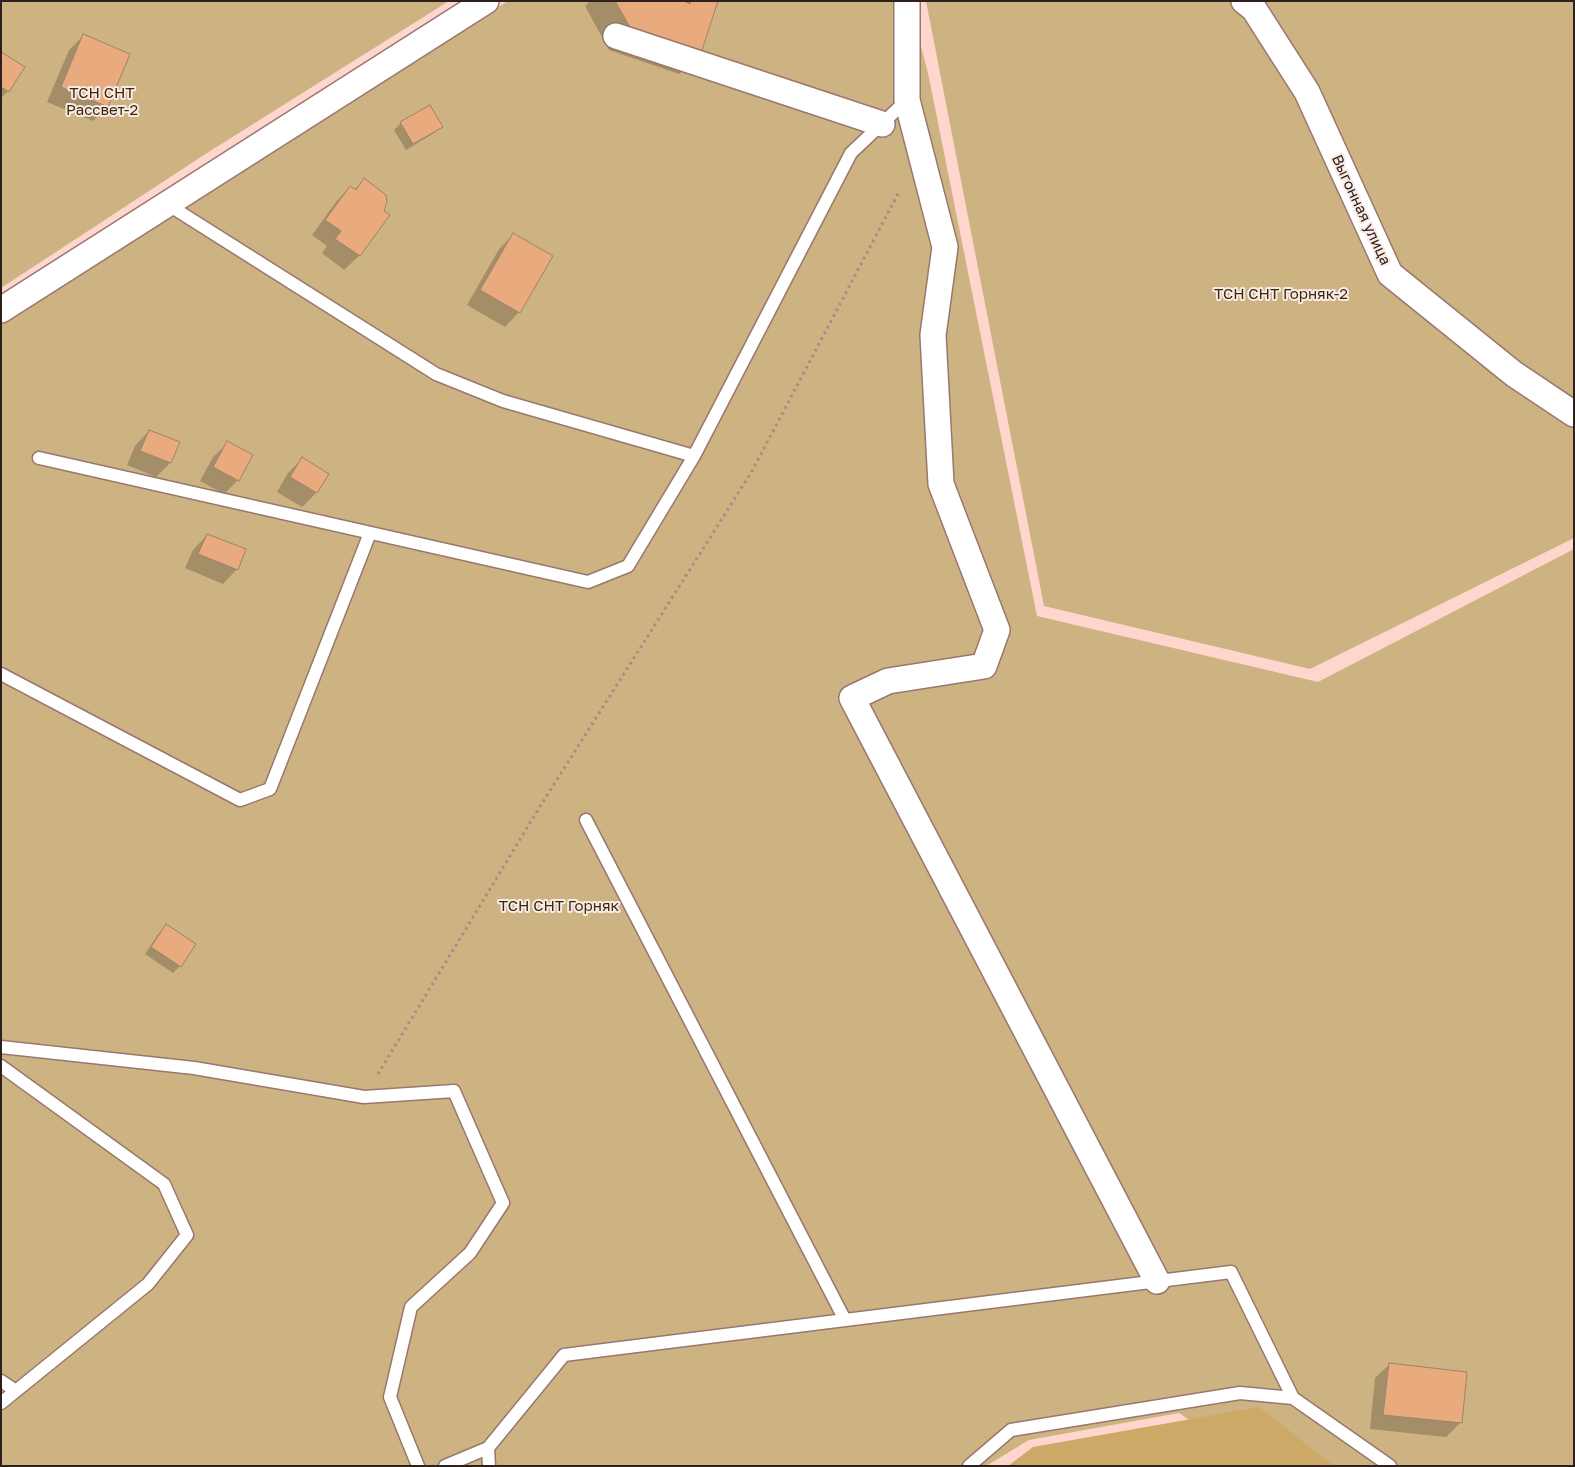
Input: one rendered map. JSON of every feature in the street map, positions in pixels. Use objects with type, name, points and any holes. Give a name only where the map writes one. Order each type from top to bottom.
[{"type":"street","points":[[1,310],[486,1]]},
{"type":"street","points":[[907,1],[907,100],[945,247],[934,336],[941,484],[997,630],[984,666],[888,682],[852,698],[1157,1281]]},
{"type":"street","name":"Выгонная улица","points":[[1244,1],[1254,9],[1306,92],[1390,274],[1514,374],[1574,414]]},
{"type":"street","points":[[616,36],[882,124]]},
{"type":"lane","points":[[39,458],[588,582],[628,566],[694,456],[851,153],[907,100]]},
{"type":"lane","points":[[167,204],[436,374],[503,401],[694,456]]},
{"type":"lane","points":[[1,674],[240,800],[270,789],[370,533]]},
{"type":"lane","points":[[586,820],[845,1320]]},
{"type":"lane","points":[[1,1047],[194,1068],[364,1097],[454,1091],[503,1203],[470,1253],[411,1307],[390,1397],[418,1466]]},
{"type":"lane","points":[[1,1066],[164,1184],[187,1235],[148,1284],[1,1403]]},
{"type":"lane","points":[[445,1466],[488,1448],[564,1355],[1231,1272],[1293,1398],[1390,1466]]},
{"type":"lane","points":[[1,1381],[16,1391]]},
{"type":"lane","points":[[969,1466],[1011,1430],[1240,1393],[1293,1398]]},
{"type":"lane","points":[[488,1448],[489,1466]]},
{"type":"path","points":[[364,1097],[539,808],[751,473],[920,152]]},
{"type":"green space","name":"ТСН СНТ Рассвет-2","points":[[1,1],[449,1],[207,153],[1,288]]},
{"type":"green space","name":"ТСН СНТ Горняк","points":[[508,1],[909,1],[928,73],[1037,616],[1318,682],[1574,549],[1574,1466],[1257,1466],[1179,1413],[1029,1440],[986,1466],[1,1466],[1,315]]},
{"type":"green space","name":"ТСН СНТ Горняк-2","points":[[926,1],[1574,1],[1574,538],[1310,669],[1044,606]]},
{"type":"shaded area","points":[[1259,1407],[1334,1466],[1008,1466],[1033,1447]]},
{"type":"building","points":[[615,1],[684,1],[690,4],[691,1],[718,1],[701,53],[631,29]]},
{"type":"building","points":[[83,34],[130,54],[108,107],[61,87]]},
{"type":"building","points":[[1,52],[25,67],[9,92],[1,87]]},
{"type":"building","points":[[430,105],[443,127],[413,144],[400,122]]},
{"type":"building","points":[[364,178],[386,195],[387,202],[384,211],[390,215],[360,256],[335,239],[341,231],[325,220],[350,186],[356,190]]},
{"type":"building","points":[[513,233],[553,256],[520,313],[480,290]]},
{"type":"building","points":[[149,430],[180,442],[171,463],[140,451]]},
{"type":"building","points":[[227,441],[253,455],[239,481],[213,467]]},
{"type":"building","points":[[302,457],[329,474],[317,493],[290,477]]},
{"type":"building","points":[[207,534],[246,549],[238,570],[198,554]]},
{"type":"building","points":[[166,924],[196,944],[181,967],[151,947]]},
{"type":"building","points":[[1389,1363],[1467,1372],[1462,1423],[1383,1415]]}]
